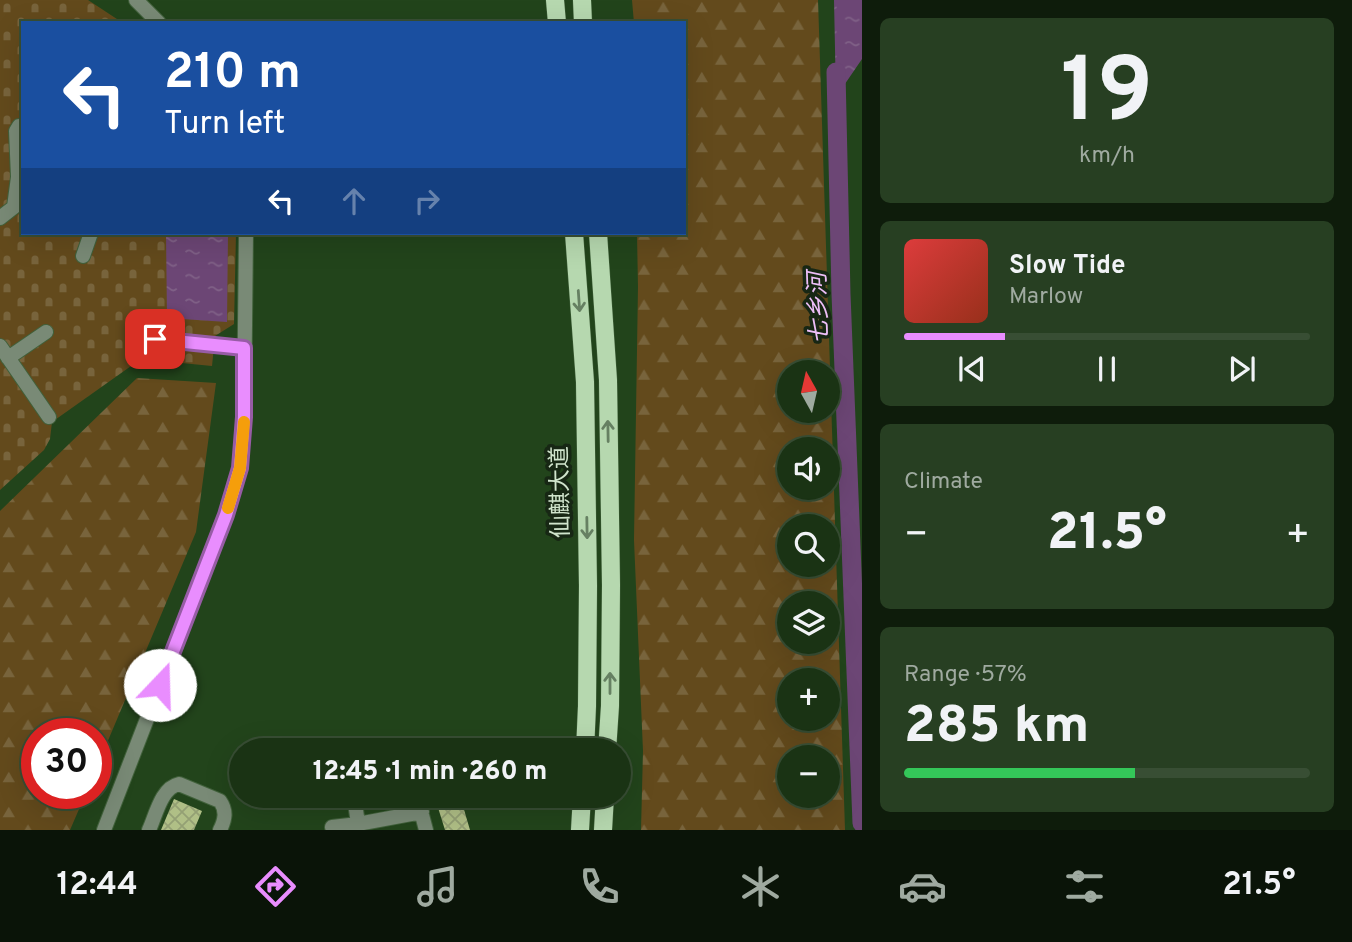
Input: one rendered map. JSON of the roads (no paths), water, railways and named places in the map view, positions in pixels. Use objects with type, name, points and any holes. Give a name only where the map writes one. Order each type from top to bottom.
[{"type":"main road","points":[[555,0],[557,21]]},
{"type":"main road","points":[[582,0],[583,21]]},
{"type":"main road","name":"仙麒大道","points":[[575,235],[585,382],[588,600],[586,738]]},
{"type":"main road","name":"仙麒大道","points":[[598,235],[608,380],[611,612],[608,738]]},
{"type":"main road","points":[[580,830],[581,808]]},
{"type":"main road","points":[[603,830],[604,808]]},
{"type":"street","points":[[136,0],[154,20]]},
{"type":"street","points":[[0,218],[14,207],[18,177],[16,131],[21,126]]},
{"type":"street","points":[[83,256],[90,235]]},
{"type":"street","points":[[104,830],[226,515],[240,468],[244,417],[246,235]]},
{"type":"street","points":[[46,331],[4,352],[49,417]]},
{"type":"street","points":[[155,339],[244,348]]},
{"type":"street","points":[[149,830],[167,790],[179,785],[220,801],[226,815],[220,830]]},
{"type":"street","points":[[357,808],[358,827]]},
{"type":"street","points":[[421,808],[426,830]]},
{"type":"street","points":[[332,827],[358,827],[422,812]]},
{"type":"water","points":[[834,0],[862,0],[862,59],[836,97]]},
{"type":"water","points":[[166,235],[228,235],[227,322],[167,318]]},
{"type":"waterway","name":"七乡河","points":[[836,72],[841,294],[862,823]]}]
